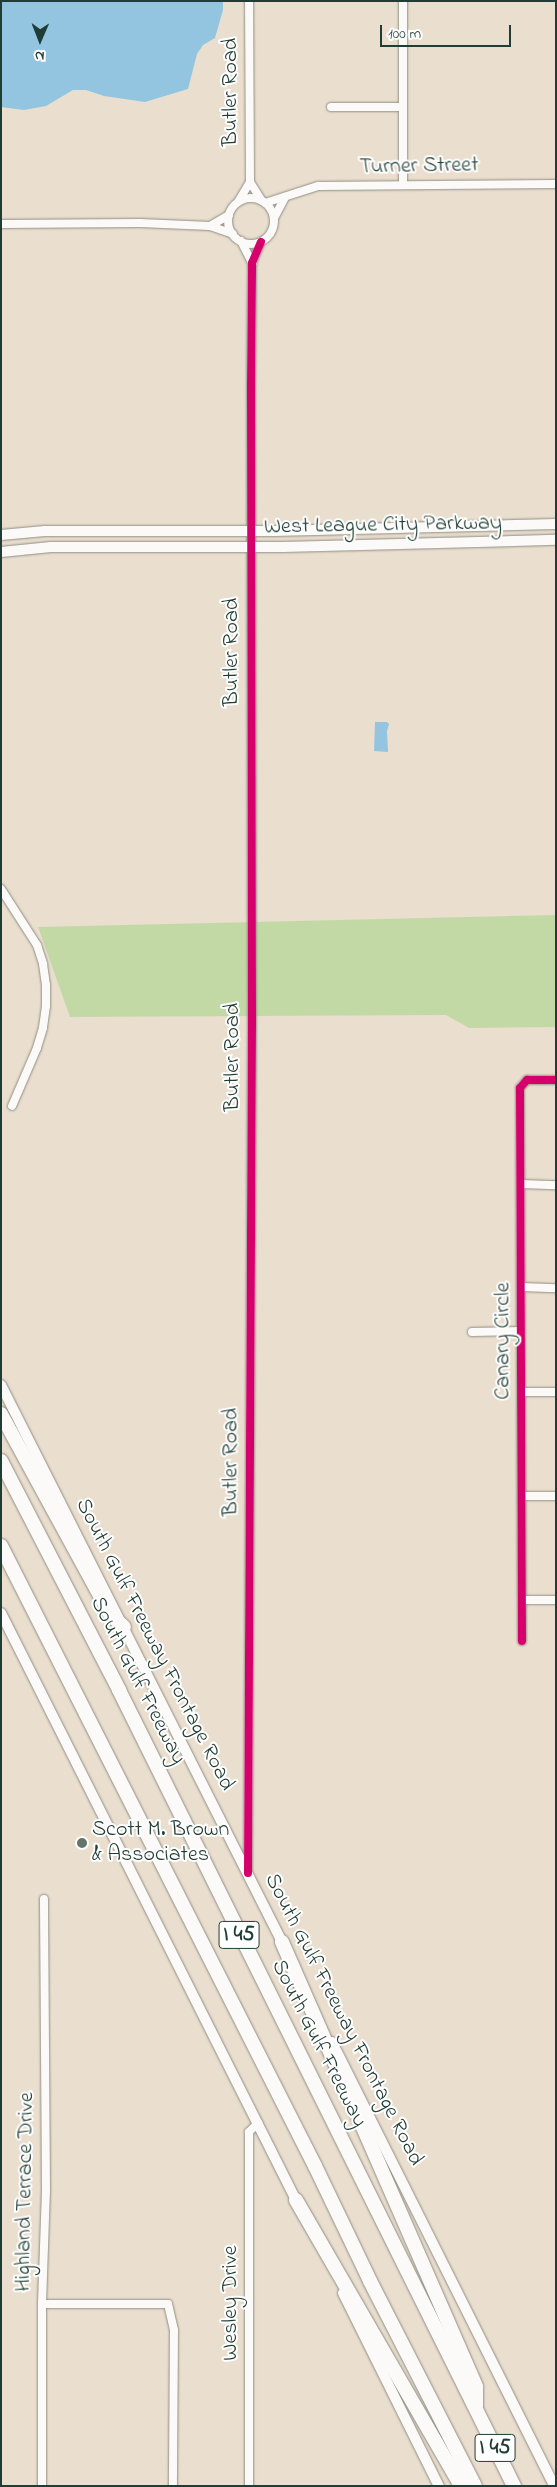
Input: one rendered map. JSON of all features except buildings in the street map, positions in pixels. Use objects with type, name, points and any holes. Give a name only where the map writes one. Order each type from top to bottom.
[{"type":"highway","points":[[1,1414],[110,1614],[124,1627]]},
{"type":"highway","name":"South Gulf Freeway","points":[[1,1461],[119,1690],[514,2486]]},
{"type":"highway","name":"I 45","points":[[1,1546],[301,2140],[370,2281],[476,2486]]},
{"type":"highway","points":[[282,1942],[476,2387],[476,2409]]},
{"type":"highway","points":[[296,2200],[461,2486]]},
{"type":"main road","name":"West League City Parkway","points":[[1,535],[45,531],[250,531],[556,524]]},
{"type":"main road","points":[[430,528],[430,544]]},
{"type":"main road","name":"West League City Parkway","points":[[1,552],[51,547],[250,547],[556,540]]},
{"type":"main road","name":"South Gulf Freeway Frontage Road","points":[[1,1385],[248,1873],[554,2486]]},
{"type":"main road","points":[[1,1613],[439,2486]]},
{"type":"street","name":"Butler Road","points":[[249,1],[250,182]]},
{"type":"street","points":[[403,1],[403,184]]},
{"type":"street","points":[[331,107],[403,106]]},
{"type":"street","points":[[210,226],[229,214],[250,182],[274,218]]},
{"type":"street","name":"Turner Street","points":[[264,202],[318,186],[556,184]]},
{"type":"street","points":[[1,224],[140,223],[210,226],[233,234],[241,241],[254,244],[261,242],[271,232],[274,218],[285,197]]},
{"type":"street","points":[[238,202],[253,198],[264,202]]},
{"type":"street","points":[[229,214],[228,222],[233,234]]},
{"type":"street","name":"Butler Road","points":[[241,241],[252,262]]},
{"type":"street","name":"Butler Road","points":[[248,1873],[252,1036],[250,531],[252,262],[261,242]]},
{"type":"street","points":[[1,889],[36,944],[43,964],[46,985],[46,1006],[41,1035],[12,1106]]},
{"type":"street","name":"Canary Circle","points":[[522,1641],[520,1088],[527,1080],[556,1080]]},
{"type":"street","points":[[521,1184],[556,1184]]},
{"type":"street","points":[[521,1287],[556,1288]]},
{"type":"street","points":[[472,1332],[521,1331]]},
{"type":"street","points":[[522,1392],[556,1392]]},
{"type":"street","points":[[522,1496],[556,1496]]},
{"type":"street","points":[[522,1600],[556,1600]]},
{"type":"street","name":"Highland Terrace Drive","points":[[42,2486],[42,2304],[46,2191],[44,1899]]},
{"type":"street","name":"Wesley Drive","points":[[249,2486],[249,2132],[258,2123]]},
{"type":"street","points":[[42,2304],[168,2304],[174,2330],[173,2486]]},
{"type":"green space","points":[[556,915],[556,1027],[469,1028],[446,1015],[70,1017],[38,927]]},
{"type":"water","points":[[1,1],[223,1],[223,10],[215,38],[203,45],[197,54],[188,89],[145,102],[104,96],[86,90],[73,90],[46,106],[24,110],[1,107]]},
{"type":"water","points":[[375,722],[387,722],[389,724],[387,731],[388,752],[374,751]]},
{"type":"cycle path","points":[[248,1873],[252,1019],[251,386],[252,263],[261,242]]},
{"type":"cycle path","points":[[522,1641],[520,1088],[527,1080],[556,1080]]},
{"type":"place","name":"Scott M. Brown & Associates","points":[[82,1843]]}]
